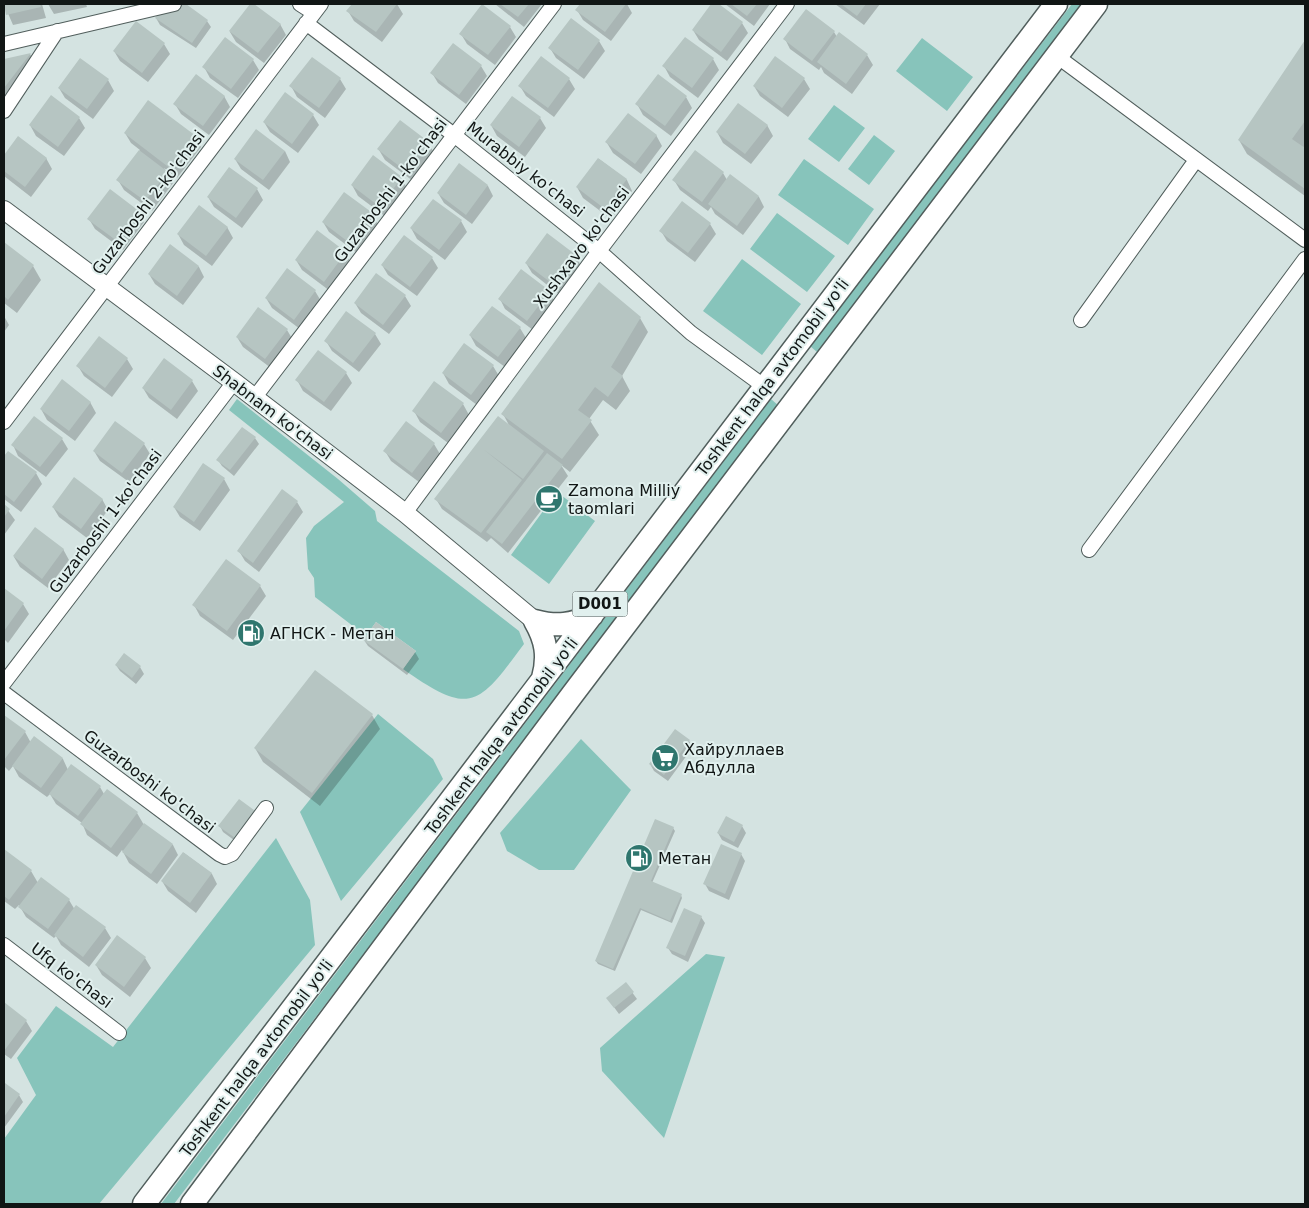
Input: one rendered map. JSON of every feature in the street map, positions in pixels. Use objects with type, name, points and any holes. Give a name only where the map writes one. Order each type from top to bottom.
[{"type":"highway","name":"Toshkent halqa avtomobil yo'li","points":[[144,1204],[1056,4]]},
{"type":"highway","name":"Toshkent halqa avtomobil yo'li","points":[[192,1204],[457,848],[803,389],[1058,57],[1096,4]]},
{"type":"highway","points":[[778,370],[803,389]]},
{"type":"highway","points":[[536,622],[564,625],[592,614]]},
{"type":"highway","points":[[536,622],[543,635],[547,649],[547,665],[542,681]]},
{"type":"street","points":[[4,44],[174,4]]},
{"type":"street","name":"Murabbiy ko'chasi","points":[[300,4],[314,13],[454,135],[600,250],[691,333],[765,388]]},
{"type":"street","name":"Guzarboshi 1-ko'chasi","points":[[255,397],[554,4]]},
{"type":"street","name":"Xushxavo ko'chasi","points":[[405,513],[600,250],[787,4]]},
{"type":"street","name":"Guzarboshi 2-ko'chasi","points":[[4,422],[314,13]]},
{"type":"street","points":[[4,111],[57,32]]},
{"type":"street","points":[[1058,57],[1305,240]]},
{"type":"street","points":[[1081,320],[1196,160]]},
{"type":"street","name":"Shabnam ko'chasi","points":[[4,210],[255,397],[405,513],[536,622]]},
{"type":"street","points":[[1089,550],[1305,258]]},
{"type":"street","name":"Guzarboshi 1-ko'chasi","points":[[4,683],[234,382]]},
{"type":"street","name":"Guzarboshi ko'chasi","points":[[4,693],[225,857],[232,854],[266,808]]},
{"type":"street","name":"Ufq ko'chasi","points":[[4,945],[119,1033]]},
{"type":"green space","points":[[1072,4],[1084,4],[817,352],[810,346]]},
{"type":"green space","points":[[922,38],[973,77],[947,111],[896,71]]},
{"type":"green space","points":[[834,105],[865,128],[839,162],[808,139]]},
{"type":"green space","points":[[874,135],[895,151],[869,185],[848,169]]},
{"type":"green space","points":[[804,159],[874,209],[848,245],[778,195]]},
{"type":"green space","points":[[777,213],[835,256],[807,292],[750,249]]},
{"type":"green space","points":[[742,259],[801,304],[762,355],[703,311]]},
{"type":"green space","points":[[237,399],[338,479],[375,511],[377,521],[519,631],[524,644],[495,681],[483,692],[472,698],[459,699],[444,694],[426,684],[403,669],[416,651],[376,622],[366,636],[315,597],[314,578],[308,569],[306,538],[314,526],[344,502],[229,410]]},
{"type":"green space","points":[[771,399],[779,406],[174,1204],[161,1204]]},
{"type":"green space","points":[[557,492],[595,521],[549,584],[511,555]]},
{"type":"green space","points":[[378,714],[433,759],[443,779],[341,901],[300,812]]},
{"type":"green space","points":[[581,739],[631,790],[574,870],[539,870],[507,851],[500,833]]},
{"type":"green space","points":[[276,838],[310,900],[315,945],[99,1204],[4,1204],[4,1139],[36,1095],[17,1058],[56,1006],[113,1047]]},
{"type":"green space","points":[[706,954],[725,957],[664,1138],[602,1071],[600,1048]]},
{"type":"building","points":[[4,4],[40,4],[41,7],[6,15]]},
{"type":"building","points":[[186,4],[208,20],[192,43],[155,18],[162,9]]},
{"type":"building","points":[[250,4],[254,4],[281,24],[258,53],[229,31]]},
{"type":"building","points":[[352,4],[397,4],[376,32],[346,11]]},
{"type":"building","points":[[482,4],[511,26],[488,55],[459,34]]},
{"type":"building","points":[[500,4],[529,4],[518,17]]},
{"type":"building","points":[[580,4],[626,4],[605,32],[575,10]]},
{"type":"building","points":[[711,4],[719,4],[743,22],[721,52],[692,30]]},
{"type":"building","points":[[731,4],[757,4],[747,16]]},
{"type":"building","points":[[841,4],[866,4],[857,16]]},
{"type":"building","points":[[806,9],[835,31],[812,61],[783,39]]},
{"type":"building","points":[[571,18],[600,40],[578,70],[548,48]]},
{"type":"building","points":[[136,21],[165,43],[142,73],[113,51]]},
{"type":"building","points":[[839,32],[868,54],[846,84],[817,62]]},
{"type":"building","points":[[225,37],[254,59],[231,89],[202,67]]},
{"type":"building","points":[[685,37],[714,58],[692,88],[662,66]]},
{"type":"building","points":[[1305,40],[1305,121],[1292,139],[1305,148],[1305,189],[1238,140]]},
{"type":"building","points":[[453,43],[482,65],[459,95],[430,73]]},
{"type":"building","points":[[31,53],[4,88],[4,59]]},
{"type":"building","points":[[541,56],[570,78],[548,108],[518,86]]},
{"type":"building","points":[[775,56],[805,78],[782,108],[753,86]]},
{"type":"building","points":[[312,57],[341,78],[319,108],[289,86]]},
{"type":"building","points":[[80,58],[109,79],[87,109],[58,88]]},
{"type":"building","points":[[196,74],[225,96],[203,126],[173,104]]},
{"type":"building","points":[[658,74],[687,96],[665,126],[635,104]]},
{"type":"building","points":[[285,92],[314,114],[292,144],[263,122]]},
{"type":"building","points":[[51,95],[80,117],[58,147],[29,125]]},
{"type":"building","points":[[512,96],[541,117],[519,147],[490,125]]},
{"type":"building","points":[[148,100],[196,136],[171,169],[124,133]]},
{"type":"building","points":[[738,103],[768,125],[745,154],[716,132]]},
{"type":"building","points":[[628,113],[657,135],[635,164],[605,142]]},
{"type":"building","points":[[400,120],[429,142],[407,172],[377,149]]},
{"type":"building","points":[[256,129],[285,151],[263,180],[234,159]]},
{"type":"building","points":[[18,136],[47,158],[25,187],[4,171],[4,155]]},
{"type":"building","points":[[139,150],[168,172],[145,201],[116,180]]},
{"type":"building","points":[[695,150],[724,172],[702,202],[672,180]]},
{"type":"building","points":[[373,155],[402,177],[380,207],[351,185]]},
{"type":"building","points":[[598,158],[627,179],[605,209],[576,187]]},
{"type":"building","points":[[459,163],[488,185],[466,215],[437,193]]},
{"type":"building","points":[[229,167],[258,188],[236,218],[207,197]]},
{"type":"building","points":[[730,174],[759,196],[737,226],[708,204]]},
{"type":"building","points":[[110,189],[139,211],[117,241],[87,219]]},
{"type":"building","points":[[344,192],[374,214],[351,244],[322,222]]},
{"type":"building","points":[[433,199],[462,220],[439,250],[410,228]]},
{"type":"building","points":[[682,201],[711,223],[688,253],[659,231]]},
{"type":"building","points":[[199,205],[228,227],[206,256],[177,234]]},
{"type":"building","points":[[317,230],[346,252],[324,282],[295,260]]},
{"type":"building","points":[[547,233],[576,255],[554,285],[525,263]]},
{"type":"building","points":[[404,235],[433,257],[410,287],[381,265]]},
{"type":"building","points":[[4,242],[34,265],[8,300],[4,296]]},
{"type":"building","points":[[170,244],[199,266],[177,296],[148,274]]},
{"type":"building","points":[[287,268],[316,290],[294,320],[265,298]]},
{"type":"building","points":[[521,269],[550,291],[527,321],[498,299]]},
{"type":"building","points":[[376,273],[406,295],[383,325],[354,303]]},
{"type":"building","points":[[599,282],[641,317],[611,367],[623,376],[608,397],[595,387],[578,410],[592,420],[562,459],[501,414]]},
{"type":"building","points":[[492,306],[521,327],[498,357],[469,335]]},
{"type":"building","points":[[258,307],[288,329],[265,359],[236,337]]},
{"type":"building","points":[[346,311],[376,333],[353,363],[324,341]]},
{"type":"building","points":[[99,336],[128,358],[105,388],[76,366]]},
{"type":"building","points":[[464,343],[494,365],[471,395],[442,373]]},
{"type":"building","points":[[318,350],[347,372],[324,402],[295,380]]},
{"type":"building","points":[[164,358],[193,380],[171,410],[142,388]]},
{"type":"building","points":[[62,379],[91,402],[69,431],[40,409]]},
{"type":"building","points":[[434,381],[464,403],[441,433],[412,411]]},
{"type":"building","points":[[34,416],[63,438],[40,467],[11,445]]},
{"type":"building","points":[[498,416],[544,451],[523,479],[483,449],[522,480],[481,533],[434,499]]},
{"type":"building","points":[[115,421],[145,443],[122,473],[93,451]]},
{"type":"building","points":[[406,421],[435,443],[412,473],[383,451]]},
{"type":"building","points":[[242,427],[256,437],[230,470],[216,460]]},
{"type":"building","points":[[8,451],[37,472],[14,502],[4,494],[4,456]]},
{"type":"building","points":[[547,453],[563,465],[502,544],[486,532]]},
{"type":"building","points":[[203,463],[225,478],[194,522],[173,507]]},
{"type":"building","points":[[74,477],[103,499],[81,529],[52,507]]},
{"type":"building","points":[[282,489],[298,501],[253,563],[237,551]]},
{"type":"building","points":[[4,504],[10,509],[4,517]]},
{"type":"building","points":[[35,527],[64,549],[42,579],[13,556]]},
{"type":"building","points":[[226,559],[261,585],[227,631],[192,605]]},
{"type":"building","points":[[4,588],[24,603],[4,631]]},
{"type":"building","points":[[376,622],[416,651],[403,669],[363,640]]},
{"type":"building","points":[[124,653],[141,666],[132,678],[115,665]]},
{"type":"building","points":[[315,670],[373,714],[312,793],[254,748]]},
{"type":"building","points":[[4,715],[26,731],[4,760]]},
{"type":"building","points":[[675,729],[690,740],[664,775],[649,764]]},
{"type":"building","points":[[34,736],[63,758],[41,788],[12,766]]},
{"type":"building","points":[[71,764],[101,786],[78,816],[49,794]]},
{"type":"building","points":[[107,789],[138,812],[111,848],[80,824]]},
{"type":"building","points":[[239,799],[258,813],[238,840],[218,826]]},
{"type":"building","points":[[726,816],[743,825],[734,842],[717,833]]},
{"type":"building","points":[[655,819],[674,827],[651,881],[682,894],[670,921],[640,908],[613,969],[595,961]]},
{"type":"building","points":[[144,823],[173,844],[151,874],[122,852]]},
{"type":"building","points":[[721,844],[742,853],[725,894],[703,884]]},
{"type":"building","points":[[4,849],[32,870],[9,900],[4,896]]},
{"type":"building","points":[[183,852],[212,873],[190,903],[161,881]]},
{"type":"building","points":[[41,877],[70,899],[48,929],[18,907]]},
{"type":"building","points":[[76,905],[106,927],[83,957],[54,935]]},
{"type":"building","points":[[684,908],[702,916],[685,956],[666,948]]},
{"type":"building","points":[[117,935],[146,957],[124,987],[95,965]]},
{"type":"building","points":[[626,982],[634,992],[614,1008],[606,998]]},
{"type":"building","points":[[4,1002],[27,1020],[4,1051]]},
{"type":"building","points":[[5,1083],[20,1094],[4,1117],[4,1085]]},
{"type":"place","name":"Zamona Milliy taomlari","points":[[549,499]]},
{"type":"place","name":"АГНСК - Метан","points":[[251,633]]},
{"type":"place","name":"Хайруллаев Абдулла","points":[[665,758]]},
{"type":"place","name":"Метан","points":[[639,858]]}]
